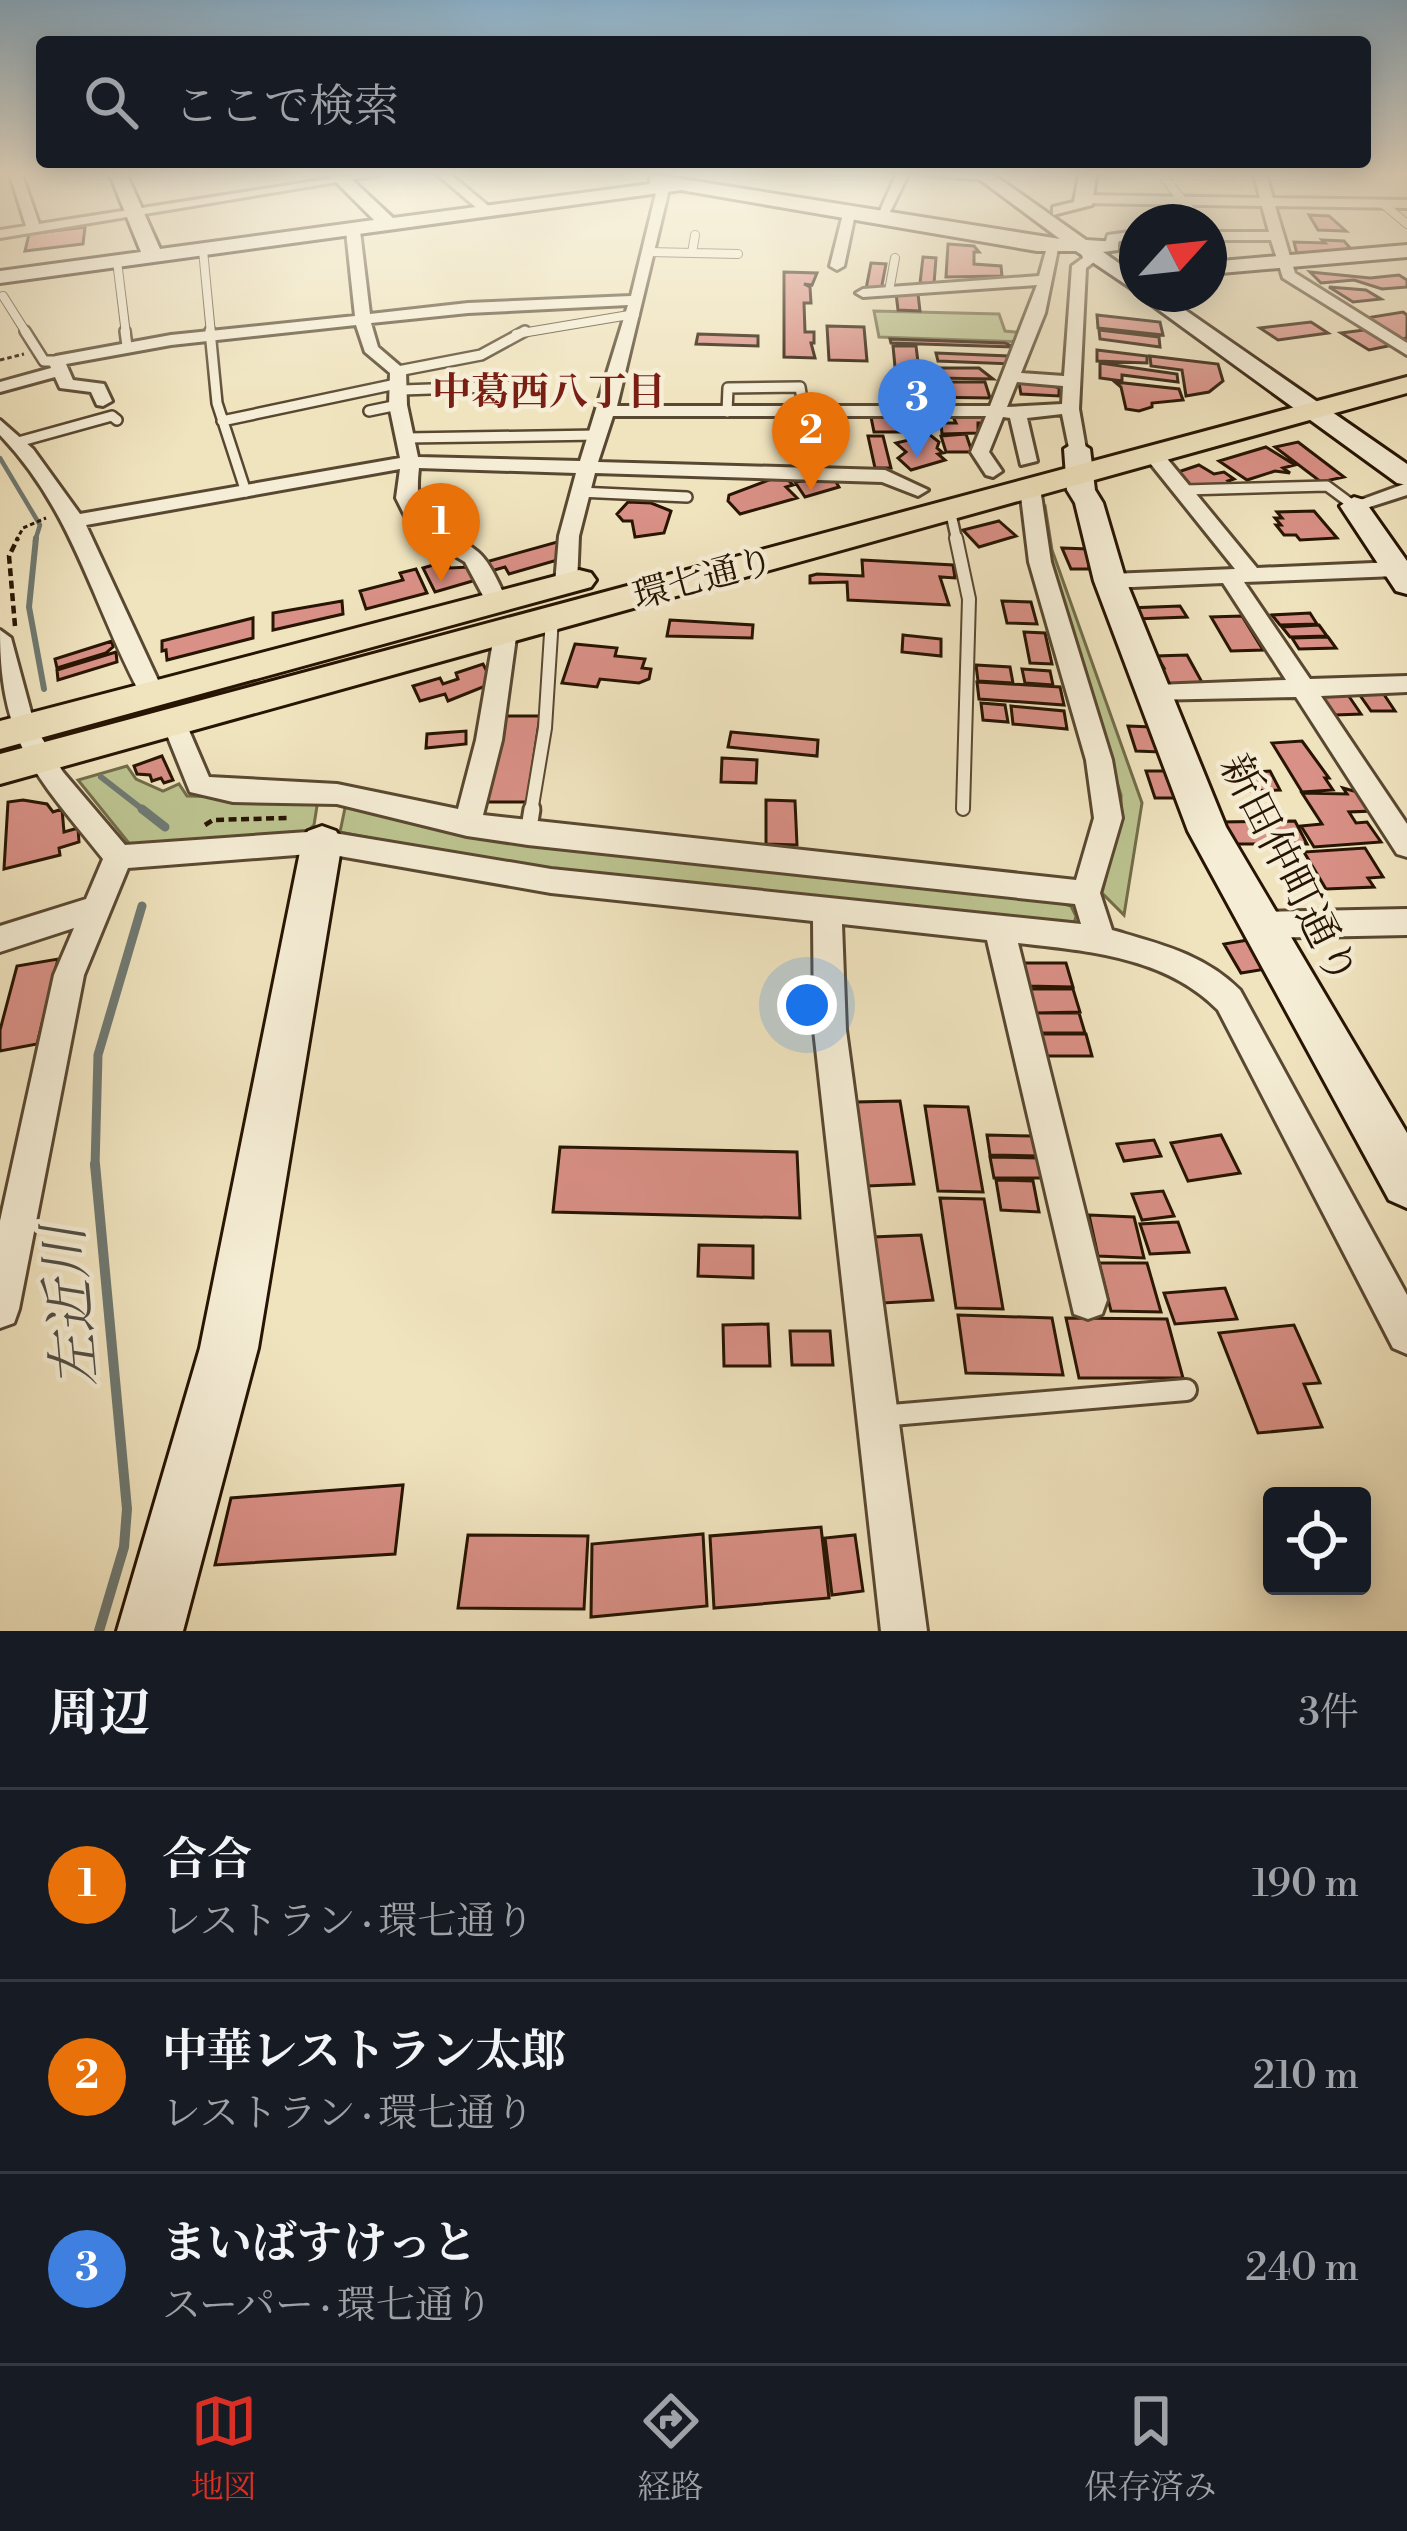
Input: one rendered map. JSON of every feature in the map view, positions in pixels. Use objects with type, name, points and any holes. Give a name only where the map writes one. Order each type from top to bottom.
[{"type":"main road","name":"環七通り","points":[[1078,461],[1154,454],[1407,360]]},
{"type":"main road","name":"環七通り","points":[[501,616],[552,618],[950,510],[1029,475],[1285,393],[1341,403],[1404,388]]},
{"type":"main road","name":"環七通り","points":[[0,769],[21,740],[501,616],[566,584],[993,471],[1029,475]]},
{"type":"street","points":[[151,251],[153,256]]},
{"type":"street","points":[[1,290],[27,274],[194,251]]},
{"type":"street","points":[[355,251],[371,349],[400,387],[410,462],[406,498],[422,530],[472,557],[501,616],[489,740],[467,825]]},
{"type":"street","points":[[837,266],[840,251]]},
{"type":"street","points":[[993,471],[980,452],[1037,313],[1053,251]]},
{"type":"street","points":[[1078,461],[1070,409],[1079,266],[1090,260],[1088,251]]},
{"type":"street","points":[[1090,251],[1119,273]]},
{"type":"street","points":[[1279,251],[1282,262],[1303,286],[1407,350]]},
{"type":"street","points":[[1227,267],[1406,251]]},
{"type":"street","points":[[566,584],[565,565],[580,491],[607,411],[649,252]]},
{"type":"street","points":[[863,293],[1042,280]]},
{"type":"street","points":[[0,387],[127,346],[569,300],[637,307]]},
{"type":"street","points":[[1173,312],[1285,393]]},
{"type":"street","points":[[1205,312],[1407,477]]},
{"type":"street","points":[[58,366],[65,384],[98,388],[103,401]]},
{"type":"street","points":[[1012,377],[1072,382]]},
{"type":"street","points":[[1341,403],[1407,448]]},
{"type":"street","points":[[607,411],[996,411],[1018,415],[1070,409]]},
{"type":"street","points":[[1018,415],[1040,562],[1099,760],[1108,818],[1085,893],[1100,939]]},
{"type":"street","points":[[0,425],[48,478],[111,596],[199,785],[551,881],[1100,939],[1177,963],[1207,978],[1229,1000],[1407,1334]]},
{"type":"street","points":[[1154,454],[1185,490],[1240,575],[1303,689],[1407,846]]},
{"type":"street","name":"新田仲町通り","points":[[1078,461],[1110,581],[1208,831],[1407,1182]]},
{"type":"street","points":[[71,521],[410,462],[886,476],[918,490]]},
{"type":"street","points":[[1402,576],[1354,506],[1407,489]]},
{"type":"street","points":[[1110,581],[1240,575],[1402,576]]},
{"type":"street","points":[[8,636],[21,740],[118,857]]},
{"type":"street","points":[[1156,694],[1407,684]]},
{"type":"street","points":[[118,857],[328,818],[467,825],[1085,893]]},
{"type":"street","points":[[150,1631],[229,1348],[328,818]]},
{"type":"street","points":[[0,1309],[69,975],[118,857]]},
{"type":"street","points":[[0,939],[97,908]]},
{"type":"street","points":[[826,908],[830,1030],[904,1631]]},
{"type":"street","points":[[1259,925],[1407,922]]},
{"type":"street","points":[[999,927],[1088,1300]]},
{"type":"lane","points":[[203,251],[208,337],[222,422],[246,491]]},
{"type":"lane","points":[[649,252],[738,254]]},
{"type":"lane","points":[[890,291],[895,258]]},
{"type":"lane","points":[[117,261],[127,346]]},
{"type":"lane","points":[[1,290],[44,361],[58,366]]},
{"type":"lane","points":[[222,422],[400,387],[481,355],[507,337],[637,307]]},
{"type":"lane","points":[[369,411],[400,387],[519,386]]},
{"type":"lane","points":[[18,442],[112,416],[117,420]]},
{"type":"lane","points":[[406,438],[598,435]]},
{"type":"lane","points":[[1185,490],[1327,486],[1354,506]]},
{"type":"lane","points":[[580,491],[687,497]]},
{"type":"lane","points":[[950,510],[969,599],[963,809]]},
{"type":"lane","points":[[528,834],[545,728],[552,618]]},
{"type":"lane","points":[[879,1416],[1186,1390]]},
{"type":"path","points":[[8,636],[9,556],[23,528]]},
{"type":"green space","points":[[874,311],[999,314],[1005,331],[1025,333],[1022,342],[879,337]]},
{"type":"green space","points":[[1045,506],[1052,550],[1142,803],[1124,915],[1102,893],[1121,816],[1121,795],[1046,563],[1036,508]]},
{"type":"green space","points":[[127,766],[136,779],[163,791],[179,784],[187,796],[310,799],[317,806],[314,825],[308,831],[132,847],[78,780]]},
{"type":"green space","points":[[345,808],[1055,901],[1071,906],[1076,916],[1074,924],[535,871],[340,832]]},
{"type":"building","points":[[948,251],[978,251],[974,252],[974,264],[1001,266],[1002,276],[946,277]]},
{"type":"building","points":[[923,257],[936,258],[934,284],[920,283]]},
{"type":"building","points":[[871,263],[886,264],[881,290],[866,289]]},
{"type":"building","points":[[784,272],[817,273],[812,285],[804,284],[810,287],[811,303],[804,303],[805,332],[814,332],[815,358],[784,357]]},
{"type":"building","points":[[1310,272],[1370,278],[1399,275],[1407,280],[1407,287],[1382,289],[1354,280],[1321,283]]},
{"type":"building","points":[[1329,287],[1366,290],[1381,299],[1353,302]]},
{"type":"building","points":[[896,293],[918,294],[920,311],[898,310]]},
{"type":"building","points":[[1403,312],[1407,338],[1402,339],[1366,318]]},
{"type":"building","points":[[1097,315],[1160,322],[1163,335],[1098,328]]},
{"type":"building","points":[[1311,322],[1328,333],[1278,340],[1260,328]]},
{"type":"building","points":[[827,326],[864,327],[867,361],[829,360]]},
{"type":"building","points":[[1099,330],[1159,337],[1160,347],[1100,339]]},
{"type":"building","points":[[1364,330],[1388,346],[1369,350],[1341,333]]},
{"type":"building","points":[[698,334],[758,336],[758,346],[696,344]]},
{"type":"building","points":[[890,339],[1005,343],[1014,347],[891,343]]},
{"type":"building","points":[[893,346],[916,346],[920,378],[896,377]]},
{"type":"building","points":[[1097,350],[1147,356],[1147,363],[1097,361]]},
{"type":"building","points":[[936,353],[1009,356],[1012,364],[938,361]]},
{"type":"building","points":[[1150,356],[1218,364],[1223,381],[1209,392],[1186,396],[1182,370],[1151,366]]},
{"type":"building","points":[[1100,363],[1177,374],[1178,382],[1122,375],[1122,381],[1100,378]]},
{"type":"building","points":[[931,368],[979,368],[993,379],[934,378]]},
{"type":"building","points":[[919,382],[985,382],[990,398],[923,397]]},
{"type":"building","points":[[1115,382],[1179,389],[1183,400],[1152,403],[1139,411],[1126,409],[1121,387]]},
{"type":"building","points":[[1019,383],[1052,385],[1059,388],[1059,396],[1021,394]]},
{"type":"building","points":[[982,416],[985,423],[978,423],[978,433],[942,434],[941,423],[956,423],[953,417]]},
{"type":"building","points":[[871,417],[923,417],[927,432],[874,432]]},
{"type":"building","points":[[966,434],[972,452],[946,452],[941,436]]},
{"type":"building","points":[[930,435],[939,442],[937,448],[943,453],[938,454],[945,460],[911,470],[898,458],[906,452],[896,443]]},
{"type":"building","points":[[868,436],[883,436],[891,468],[875,468]]},
{"type":"building","points":[[1298,442],[1344,477],[1321,482],[1275,447]]},
{"type":"building","points":[[1266,447],[1295,465],[1283,468],[1290,473],[1275,471],[1247,480],[1219,461]]},
{"type":"building","points":[[1199,465],[1234,479],[1228,481],[1231,484],[1192,487],[1178,472]]},
{"type":"building","points":[[833,477],[839,487],[805,497],[795,482]]},
{"type":"building","points":[[774,478],[787,479],[793,485],[786,487],[797,498],[740,514],[728,501],[729,495]]},
{"type":"building","points":[[628,502],[651,503],[671,511],[664,533],[635,537],[632,521],[623,521],[617,514]]},
{"type":"building","points":[[1314,511],[1337,538],[1300,540],[1284,535],[1276,525],[1281,525],[1275,518],[1282,518],[1277,512]]},
{"type":"building","points":[[999,521],[1016,536],[979,547],[963,530]]},
{"type":"building","points":[[557,542],[561,559],[509,574],[505,567],[491,571],[486,562]]},
{"type":"building","points":[[1062,548],[1088,549],[1089,569],[1071,569]]},
{"type":"building","points":[[862,560],[953,565],[955,578],[940,577],[949,605],[848,600],[847,582],[810,583],[810,576],[817,574],[863,576]]},
{"type":"building","points":[[447,561],[450,568],[469,567],[476,580],[435,592],[423,568]]},
{"type":"building","points":[[416,569],[427,593],[366,609],[360,591],[403,580],[400,573]]},
{"type":"building","points":[[342,601],[343,614],[273,630],[273,613]]},
{"type":"building","points":[[1002,601],[1031,602],[1037,624],[1007,623]]},
{"type":"building","points":[[1180,606],[1187,617],[1135,619],[1129,608]]},
{"type":"building","points":[[1310,613],[1317,624],[1280,625],[1272,615]]},
{"type":"building","points":[[1242,616],[1263,650],[1231,651],[1211,617]]},
{"type":"building","points":[[253,618],[253,638],[167,660],[166,650],[162,651],[162,641]]},
{"type":"building","points":[[670,620],[753,625],[752,638],[667,636]]},
{"type":"building","points":[[1319,625],[1327,636],[1290,637],[1282,627]]},
{"type":"building","points":[[1024,632],[1045,633],[1052,664],[1030,663]]},
{"type":"building","points":[[903,635],[941,639],[941,656],[902,652]]},
{"type":"building","points":[[1328,637],[1336,648],[1299,649],[1292,638]]},
{"type":"building","points":[[112,641],[106,653],[57,668],[55,659]]},
{"type":"building","points":[[575,644],[617,648],[615,656],[645,659],[642,668],[651,669],[649,679],[639,683],[600,679],[597,687],[562,683]]},
{"type":"building","points":[[116,652],[117,662],[58,680],[57,670]]},
{"type":"building","points":[[1187,655],[1203,684],[1164,685],[1156,669],[1164,668],[1157,656]]},
{"type":"building","points":[[483,664],[493,683],[448,701],[445,694],[420,701],[413,686],[440,678],[443,684],[458,679],[456,673]]},
{"type":"building","points":[[976,665],[1010,667],[1013,683],[978,681]]},
{"type":"building","points":[[1022,669],[1050,671],[1053,685],[1025,683]]},
{"type":"building","points":[[977,682],[1060,687],[1064,705],[979,699]]},
{"type":"building","points":[[1346,692],[1361,714],[1335,715],[1320,693]]},
{"type":"building","points":[[1383,693],[1395,711],[1371,711],[1359,694]]},
{"type":"building","points":[[981,703],[1005,705],[1008,722],[983,720]]},
{"type":"building","points":[[1011,706],[1064,711],[1067,729],[1013,724]]},
{"type":"building","points":[[500,716],[540,716],[527,802],[484,802]]},
{"type":"building","points":[[1128,726],[1152,727],[1160,752],[1136,751]]},
{"type":"building","points":[[466,731],[466,744],[426,748],[427,734]]},
{"type":"building","points":[[731,732],[818,740],[817,756],[728,747]]},
{"type":"building","points":[[1302,741],[1333,790],[1302,792],[1272,743]]},
{"type":"building","points":[[162,756],[173,780],[152,781],[150,775],[137,774],[134,766]]},
{"type":"building","points":[[722,758],[757,760],[756,783],[721,782]]},
{"type":"building","points":[[1146,771],[1169,771],[1179,798],[1155,798]]},
{"type":"building","points":[[1270,771],[1280,790],[1244,791],[1234,773]]},
{"type":"building","points":[[1343,788],[1361,793],[1373,811],[1349,812],[1356,823],[1367,822],[1381,842],[1314,847],[1301,826],[1322,824],[1302,793],[1347,794]]},
{"type":"building","points":[[766,800],[795,801],[797,845],[766,844]]},
{"type":"building","points":[[8,802],[47,804],[53,812],[62,809],[64,832],[78,828],[79,842],[59,848],[60,855],[4,869]]},
{"type":"building","points":[[1295,821],[1307,844],[1231,844],[1220,822]]},
{"type":"building","points":[[1365,848],[1383,877],[1368,878],[1374,887],[1326,889],[1304,852]]},
{"type":"building","points":[[1248,940],[1266,969],[1241,973],[1224,944]]},
{"type":"building","points":[[58,959],[37,1044],[0,1051],[0,1030],[17,966]]},
{"type":"building","points":[[1022,963],[1066,963],[1073,987],[1027,986]]},
{"type":"building","points":[[1029,989],[1073,989],[1080,1012],[1035,1013]]},
{"type":"building","points":[[1033,1013],[1079,1013],[1085,1033],[1038,1033]]},
{"type":"building","points":[[1038,1034],[1086,1034],[1092,1056],[1043,1056]]},
{"type":"building","points":[[900,1101],[914,1184],[867,1186],[856,1102]]},
{"type":"building","points":[[925,1106],[968,1107],[983,1192],[938,1191]]},
{"type":"building","points":[[987,1135],[1033,1136],[1038,1156],[990,1155]]},
{"type":"building","points":[[1221,1135],[1240,1173],[1188,1181],[1171,1143]]},
{"type":"building","points":[[1154,1140],[1161,1156],[1124,1161],[1117,1144]]},
{"type":"building","points":[[560,1147],[797,1152],[800,1218],[553,1212]]},
{"type":"building","points":[[990,1157],[1038,1158],[1043,1178],[994,1178]]},
{"type":"building","points":[[996,1180],[1033,1181],[1039,1212],[1001,1210]]},
{"type":"building","points":[[1163,1191],[1174,1216],[1142,1220],[1132,1194]]},
{"type":"building","points":[[940,1198],[984,1199],[1003,1309],[956,1308]]},
{"type":"building","points":[[1089,1215],[1134,1217],[1144,1258],[1098,1256]]},
{"type":"building","points":[[1178,1222],[1189,1252],[1150,1254],[1140,1224]]},
{"type":"building","points":[[921,1235],[933,1300],[883,1303],[873,1237]]},
{"type":"building","points":[[699,1245],[753,1246],[753,1278],[698,1276]]},
{"type":"building","points":[[1099,1263],[1147,1263],[1161,1312],[1111,1311]]},
{"type":"building","points":[[1225,1288],[1237,1319],[1175,1324],[1164,1293]]},
{"type":"building","points":[[958,1315],[1052,1318],[1063,1375],[966,1373]]},
{"type":"building","points":[[1066,1318],[1167,1319],[1183,1378],[1079,1378]]},
{"type":"building","points":[[768,1324],[770,1366],[724,1366],[723,1325]]},
{"type":"building","points":[[1294,1325],[1320,1383],[1304,1384],[1322,1427],[1258,1433],[1219,1333]]},
{"type":"building","points":[[790,1331],[830,1331],[833,1365],[792,1365]]},
{"type":"building","points":[[403,1485],[395,1554],[215,1565],[231,1498]]},
{"type":"building","points":[[821,1527],[829,1598],[714,1608],[710,1536]]},
{"type":"building","points":[[703,1534],[707,1606],[591,1617],[592,1544]]},
{"type":"building","points":[[468,1535],[588,1536],[584,1609],[458,1608]]},
{"type":"building","points":[[855,1535],[863,1591],[832,1595],[825,1538]]},
{"type":"waterway","name":"左近川","points":[[0,458],[40,525],[35,541]]},
{"type":"waterway","name":"左近川","points":[[36,538],[29,607],[44,689]]},
{"type":"waterway","name":"左近川","points":[[101,777],[146,812]]},
{"type":"waterway","name":"左近川","points":[[142,809],[165,827]]},
{"type":"waterway","name":"左近川","points":[[95,1165],[98,1055],[142,906]]},
{"type":"waterway","name":"左近川","points":[[95,1165],[127,1509],[124,1547],[99,1631]]},
{"type":"place","name":"まいばすけっと","points":[[917,458]]},
{"type":"place","name":"中華レストラン太郎","points":[[811,491]]},
{"type":"place","name":"合合","points":[[441,582]]},
{"type":"district","name":"中葛西八丁目","points":[[549,391]]}]
